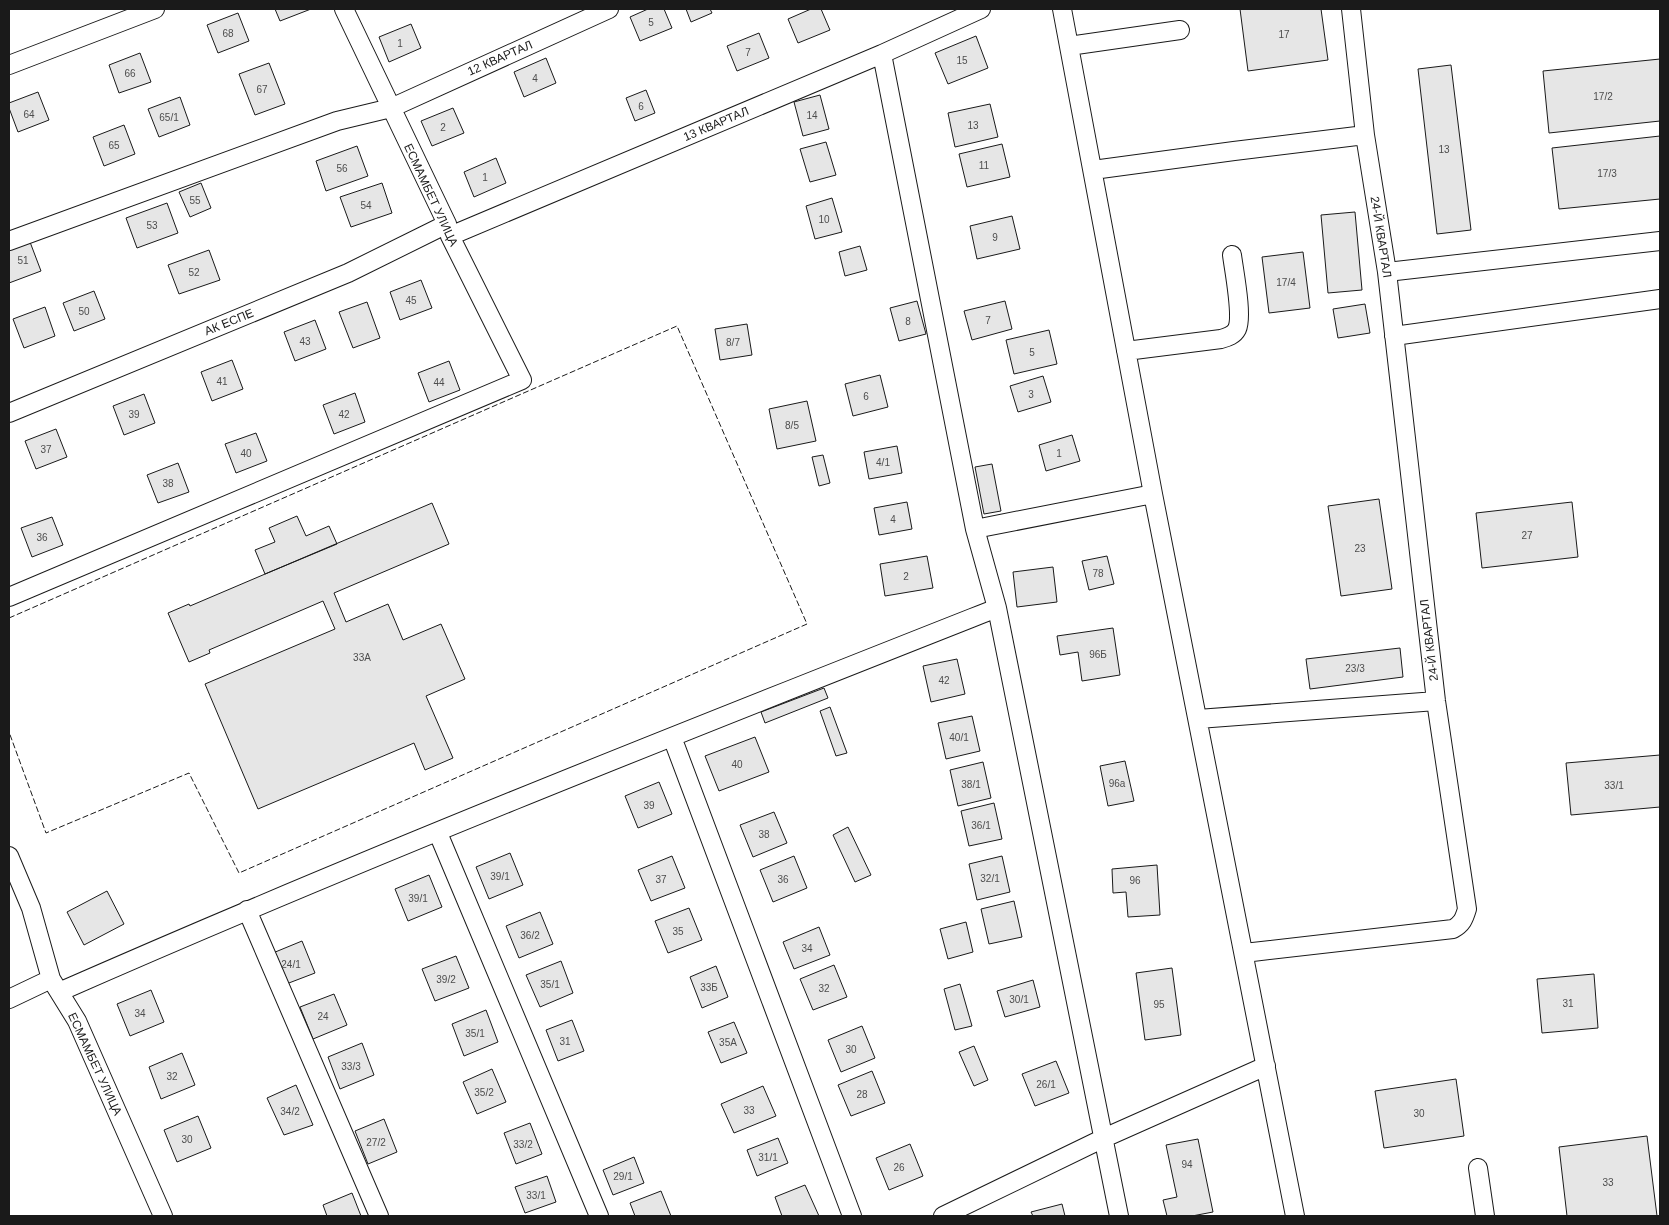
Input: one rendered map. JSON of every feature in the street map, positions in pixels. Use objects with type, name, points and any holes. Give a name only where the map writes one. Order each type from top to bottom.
[{"type":"street","points":[[9,64],[155,9]]},
{"type":"street","name":"ЕСМАМБЕТ УЛИЦА","points":[[9,597],[522,380],[448,230],[344,9]]},
{"type":"street","name":"12 КВАРТАЛ","points":[[391,108],[609,9]]},
{"type":"street","name":"13 КВАРТАЛ","points":[[448,230],[882,54],[981,9]]},
{"type":"street","points":[[1062,9],[1153,494],[1295,1216]]},
{"type":"street","name":"24-Й КВАРТАЛ","points":[[1244,953],[1453,929],[1464,920],[1467,909],[1436,701],[1387,272],[1365,135],[1351,9]]},
{"type":"street","points":[[1069,46],[1180,30]]},
{"type":"street","points":[[882,54],[975,529],[997,608],[1119,1216]]},
{"type":"street","points":[[9,240],[338,121],[391,108]]},
{"type":"street","points":[[1093,170],[1365,135]]},
{"type":"street","name":"АК ЕСПЕ","points":[[9,412],[448,230]]},
{"type":"street","points":[[1387,272],[1660,241]]},
{"type":"street","points":[[1126,350],[1221,340],[1232,336],[1237,329],[1240,318],[1232,255]]},
{"type":"street","points":[[1394,336],[1660,299]]},
{"type":"street","points":[[975,529],[1153,494]]},
{"type":"street","points":[[9,999],[55,985],[247,910],[672,737],[997,608]]},
{"type":"street","points":[[1198,719],[1436,701]]},
{"type":"street","points":[[672,737],[852,1216]]},
{"type":"street","points":[[438,833],[599,1216]]},
{"type":"street","name":"ЕСМАМБЕТ УЛИЦА","points":[[9,856],[32,908],[55,985],[78,1021],[163,1216]]},
{"type":"street","points":[[247,910],[380,1216]]},
{"type":"street","points":[[943,1216],[1104,1138],[1266,1066]]},
{"type":"street","points":[[1478,1168],[1485,1216]]},
{"type":"building","points":[[275,9],[311,9],[280,21]]},
{"type":"building","points":[[648,9],[664,9],[672,28],[640,41],[630,17]]},
{"type":"building","points":[[686,9],[710,9],[712,13],[691,22]]},
{"type":"building","points":[[811,9],[821,9],[830,30],[798,43],[788,19]]},
{"type":"building","points":[[1240,9],[1321,9],[1328,60],[1248,71]]},
{"type":"building","points":[[238,13],[249,41],[218,53],[207,25]]},
{"type":"building","points":[[411,24],[421,48],[389,62],[379,37]]},
{"type":"building","points":[[759,33],[769,58],[737,71],[727,46]]},
{"type":"building","points":[[976,36],[988,68],[948,84],[935,53]]},
{"type":"building","points":[[140,53],[151,82],[119,93],[109,65]]},
{"type":"building","points":[[546,58],[556,83],[524,97],[514,72]]},
{"type":"building","points":[[1660,59],[1660,121],[1549,133],[1543,71]]},
{"type":"building","points":[[269,63],[285,104],[255,115],[239,74]]},
{"type":"building","points":[[1451,65],[1471,230],[1437,234],[1418,69]]},
{"type":"building","points":[[646,90],[655,113],[635,121],[626,98]]},
{"type":"building","points":[[38,92],[49,120],[18,132],[9,103]]},
{"type":"building","points":[[820,95],[829,129],[803,136],[794,102]]},
{"type":"building","points":[[180,97],[190,125],[159,137],[148,109]]},
{"type":"building","points":[[990,104],[998,137],[955,147],[948,113]]},
{"type":"building","points":[[453,108],[464,133],[432,146],[421,121]]},
{"type":"building","points":[[124,125],[135,154],[104,166],[93,137]]},
{"type":"building","points":[[1660,136],[1660,199],[1559,209],[1552,148]]},
{"type":"building","points":[[826,142],[836,175],[810,182],[800,149]]},
{"type":"building","points":[[1002,144],[1010,177],[967,187],[959,154]]},
{"type":"building","points":[[357,146],[368,176],[326,191],[316,161]]},
{"type":"building","points":[[496,158],[506,183],[474,197],[464,172]]},
{"type":"building","points":[[201,183],[211,208],[190,217],[179,192]]},
{"type":"building","points":[[382,183],[392,213],[351,227],[340,197]]},
{"type":"building","points":[[832,198],[842,232],[815,239],[806,206]]},
{"type":"building","points":[[167,203],[178,233],[137,248],[126,218]]},
{"type":"building","points":[[1355,212],[1362,290],[1328,293],[1321,215]]},
{"type":"building","points":[[1012,216],[1020,249],[977,259],[970,226]]},
{"type":"building","points":[[30,242],[41,271],[9,283],[9,250]]},
{"type":"building","points":[[860,246],[867,270],[845,276],[839,252]]},
{"type":"building","points":[[209,250],[220,280],[179,294],[168,265]]},
{"type":"building","points":[[1303,252],[1310,308],[1269,313],[1262,257]]},
{"type":"building","points":[[421,280],[432,308],[400,320],[390,292]]},
{"type":"building","points":[[94,291],[105,319],[74,331],[63,303]]},
{"type":"building","points":[[917,301],[926,334],[899,341],[890,308]]},
{"type":"building","points":[[1005,301],[1012,329],[972,340],[964,311]]},
{"type":"building","points":[[367,302],[380,338],[353,348],[339,312]]},
{"type":"building","points":[[1365,304],[1370,333],[1338,338],[1333,309]]},
{"type":"building","points":[[45,307],[55,336],[24,348],[13,319]]},
{"type":"building","points":[[315,320],[326,349],[295,361],[284,332]]},
{"type":"building","points":[[747,324],[752,355],[720,360],[715,329]]},
{"type":"building","points":[[1049,330],[1057,364],[1014,374],[1006,340]]},
{"type":"building","points":[[232,360],[243,389],[212,401],[201,372]]},
{"type":"building","points":[[449,361],[460,390],[429,402],[418,373]]},
{"type":"building","points":[[880,375],[888,407],[853,416],[845,384]]},
{"type":"building","points":[[1043,376],[1051,402],[1018,412],[1010,386]]},
{"type":"building","points":[[355,393],[365,422],[334,434],[323,405]]},
{"type":"building","points":[[144,394],[155,423],[124,435],[113,406]]},
{"type":"building","points":[[807,401],[816,441],[777,449],[769,409]]},
{"type":"building","points":[[56,429],[67,457],[36,469],[25,441]]},
{"type":"building","points":[[256,433],[267,461],[236,473],[225,444]]},
{"type":"building","points":[[1072,435],[1080,461],[1046,471],[1039,445]]},
{"type":"building","points":[[897,446],[902,473],[869,479],[864,452]]},
{"type":"building","points":[[823,455],[830,483],[819,486],[812,457]]},
{"type":"building","points":[[178,463],[189,492],[158,503],[147,475]]},
{"type":"building","points":[[992,464],[1001,511],[984,514],[975,467]]},
{"type":"building","points":[[1379,499],[1392,589],[1341,596],[1328,506]]},
{"type":"building","points":[[907,502],[912,529],[879,535],[874,508]]},
{"type":"building","points":[[1572,502],[1578,557],[1482,568],[1476,513]]},
{"type":"building","points":[[432,503],[449,544],[334,593],[346,622],[388,604],[403,640],[441,624],[465,679],[426,696],[453,758],[425,770],[414,743],[258,809],[205,684],[335,629],[323,601],[209,650],[210,653],[189,662],[168,613],[189,604],[190,606]]},
{"type":"building","points":[[297,516],[306,536],[329,526],[337,544],[265,574],[255,550],[275,542],[269,528]]},
{"type":"building","points":[[52,517],[63,545],[32,557],[21,528]]},
{"type":"building","points":[[927,556],[933,588],[885,596],[880,564]]},
{"type":"building","points":[[1107,556],[1114,584],[1089,590],[1082,561]]},
{"type":"building","points":[[1053,567],[1057,602],[1017,607],[1013,572]]},
{"type":"building","points":[[1113,628],[1120,675],[1082,681],[1078,652],[1060,655],[1057,636]]},
{"type":"building","points":[[1400,648],[1403,677],[1310,689],[1306,659]]},
{"type":"building","points":[[957,659],[965,694],[931,702],[923,666]]},
{"type":"building","points":[[824,688],[828,698],[765,723],[761,712]]},
{"type":"building","points":[[830,707],[847,753],[836,756],[820,711]]},
{"type":"building","points":[[972,716],[980,751],[946,759],[938,723]]},
{"type":"building","points":[[755,737],[769,772],[719,791],[705,756]]},
{"type":"building","points":[[1660,755],[1660,807],[1571,815],[1566,763]]},
{"type":"building","points":[[1125,761],[1134,801],[1108,806],[1100,766]]},
{"type":"building","points":[[983,762],[991,798],[958,806],[950,770]]},
{"type":"building","points":[[659,782],[672,814],[638,828],[625,796]]},
{"type":"building","points":[[994,803],[1002,839],[969,846],[961,811]]},
{"type":"building","points":[[774,812],[787,843],[753,857],[740,825]]},
{"type":"building","points":[[848,827],[871,875],[855,882],[833,835]]},
{"type":"building","points":[[510,853],[523,885],[489,899],[476,867]]},
{"type":"building","points":[[672,856],[685,888],[651,901],[638,870]]},
{"type":"building","points":[[794,856],[807,888],[773,902],[760,870]]},
{"type":"building","points":[[1002,856],[1010,892],[977,900],[969,864]]},
{"type":"building","points":[[1157,865],[1160,915],[1128,917],[1126,892],[1113,893],[1112,869]]},
{"type":"building","points":[[429,875],[442,907],[408,921],[395,889]]},
{"type":"building","points":[[107,891],[124,924],[84,945],[67,912]]},
{"type":"building","points":[[1014,901],[1022,937],[989,944],[981,909]]},
{"type":"building","points":[[689,908],[702,940],[668,953],[655,921]]},
{"type":"building","points":[[540,912],[553,944],[519,958],[506,926]]},
{"type":"building","points":[[966,922],[973,952],[948,959],[940,929]]},
{"type":"building","points":[[819,927],[830,955],[794,969],[783,942]]},
{"type":"building","points":[[302,941],[315,973],[281,986],[268,955]]},
{"type":"building","points":[[456,956],[469,988],[435,1001],[422,969]]},
{"type":"building","points":[[561,961],[573,993],[540,1007],[526,975]]},
{"type":"building","points":[[834,965],[847,997],[813,1010],[800,979]]},
{"type":"building","points":[[716,966],[728,997],[702,1008],[690,977]]},
{"type":"building","points":[[1172,968],[1181,1035],[1145,1040],[1136,973]]},
{"type":"building","points":[[1594,974],[1598,1028],[1542,1033],[1537,979]]},
{"type":"building","points":[[1033,980],[1040,1007],[1005,1017],[997,991]]},
{"type":"building","points":[[960,984],[972,1026],[955,1030],[944,989]]},
{"type":"building","points":[[151,990],[164,1022],[130,1036],[117,1004]]},
{"type":"building","points":[[334,994],[347,1025],[313,1039],[300,1007]]},
{"type":"building","points":[[486,1010],[498,1042],[464,1056],[452,1024]]},
{"type":"building","points":[[572,1020],[584,1051],[558,1061],[546,1030]]},
{"type":"building","points":[[734,1022],[747,1053],[721,1063],[708,1032]]},
{"type":"building","points":[[862,1026],[875,1058],[841,1072],[828,1040]]},
{"type":"building","points":[[362,1043],[374,1075],[340,1089],[328,1057]]},
{"type":"building","points":[[974,1046],[988,1080],[974,1086],[959,1052]]},
{"type":"building","points":[[182,1053],[195,1085],[161,1099],[149,1067]]},
{"type":"building","points":[[1056,1061],[1069,1093],[1035,1106],[1022,1074]]},
{"type":"building","points":[[492,1069],[506,1102],[477,1114],[463,1082]]},
{"type":"building","points":[[872,1071],[885,1103],[851,1116],[838,1085]]},
{"type":"building","points":[[1456,1079],[1464,1136],[1384,1148],[1375,1091]]},
{"type":"building","points":[[296,1085],[313,1125],[284,1135],[267,1098]]},
{"type":"building","points":[[763,1086],[776,1116],[734,1133],[721,1104]]},
{"type":"building","points":[[198,1116],[211,1148],[177,1162],[164,1130]]},
{"type":"building","points":[[384,1119],[397,1152],[368,1164],[355,1131]]},
{"type":"building","points":[[530,1123],[542,1154],[516,1164],[504,1133]]},
{"type":"building","points":[[1647,1136],[1657,1216],[1567,1216],[1559,1147]]},
{"type":"building","points":[[778,1138],[788,1163],[757,1176],[747,1150]]},
{"type":"building","points":[[1198,1139],[1213,1212],[1192,1216],[1167,1216],[1163,1200],[1177,1197],[1166,1145]]},
{"type":"building","points":[[910,1144],[923,1176],[889,1190],[876,1158]]},
{"type":"building","points":[[634,1157],[644,1183],[613,1195],[603,1170]]},
{"type":"building","points":[[547,1176],[556,1202],[525,1213],[515,1187]]},
{"type":"building","points":[[805,1185],[819,1216],[782,1216],[775,1197]]},
{"type":"building","points":[[661,1191],[671,1216],[635,1216],[630,1203]]},
{"type":"building","points":[[352,1193],[361,1216],[327,1216],[323,1205]]},
{"type":"building","points":[[1062,1204],[1065,1216],[1033,1216],[1031,1212]]},
{"type":"fence","points":[[9,618],[677,326],[807,624],[239,873],[189,773],[46,833],[9,732]]}]
